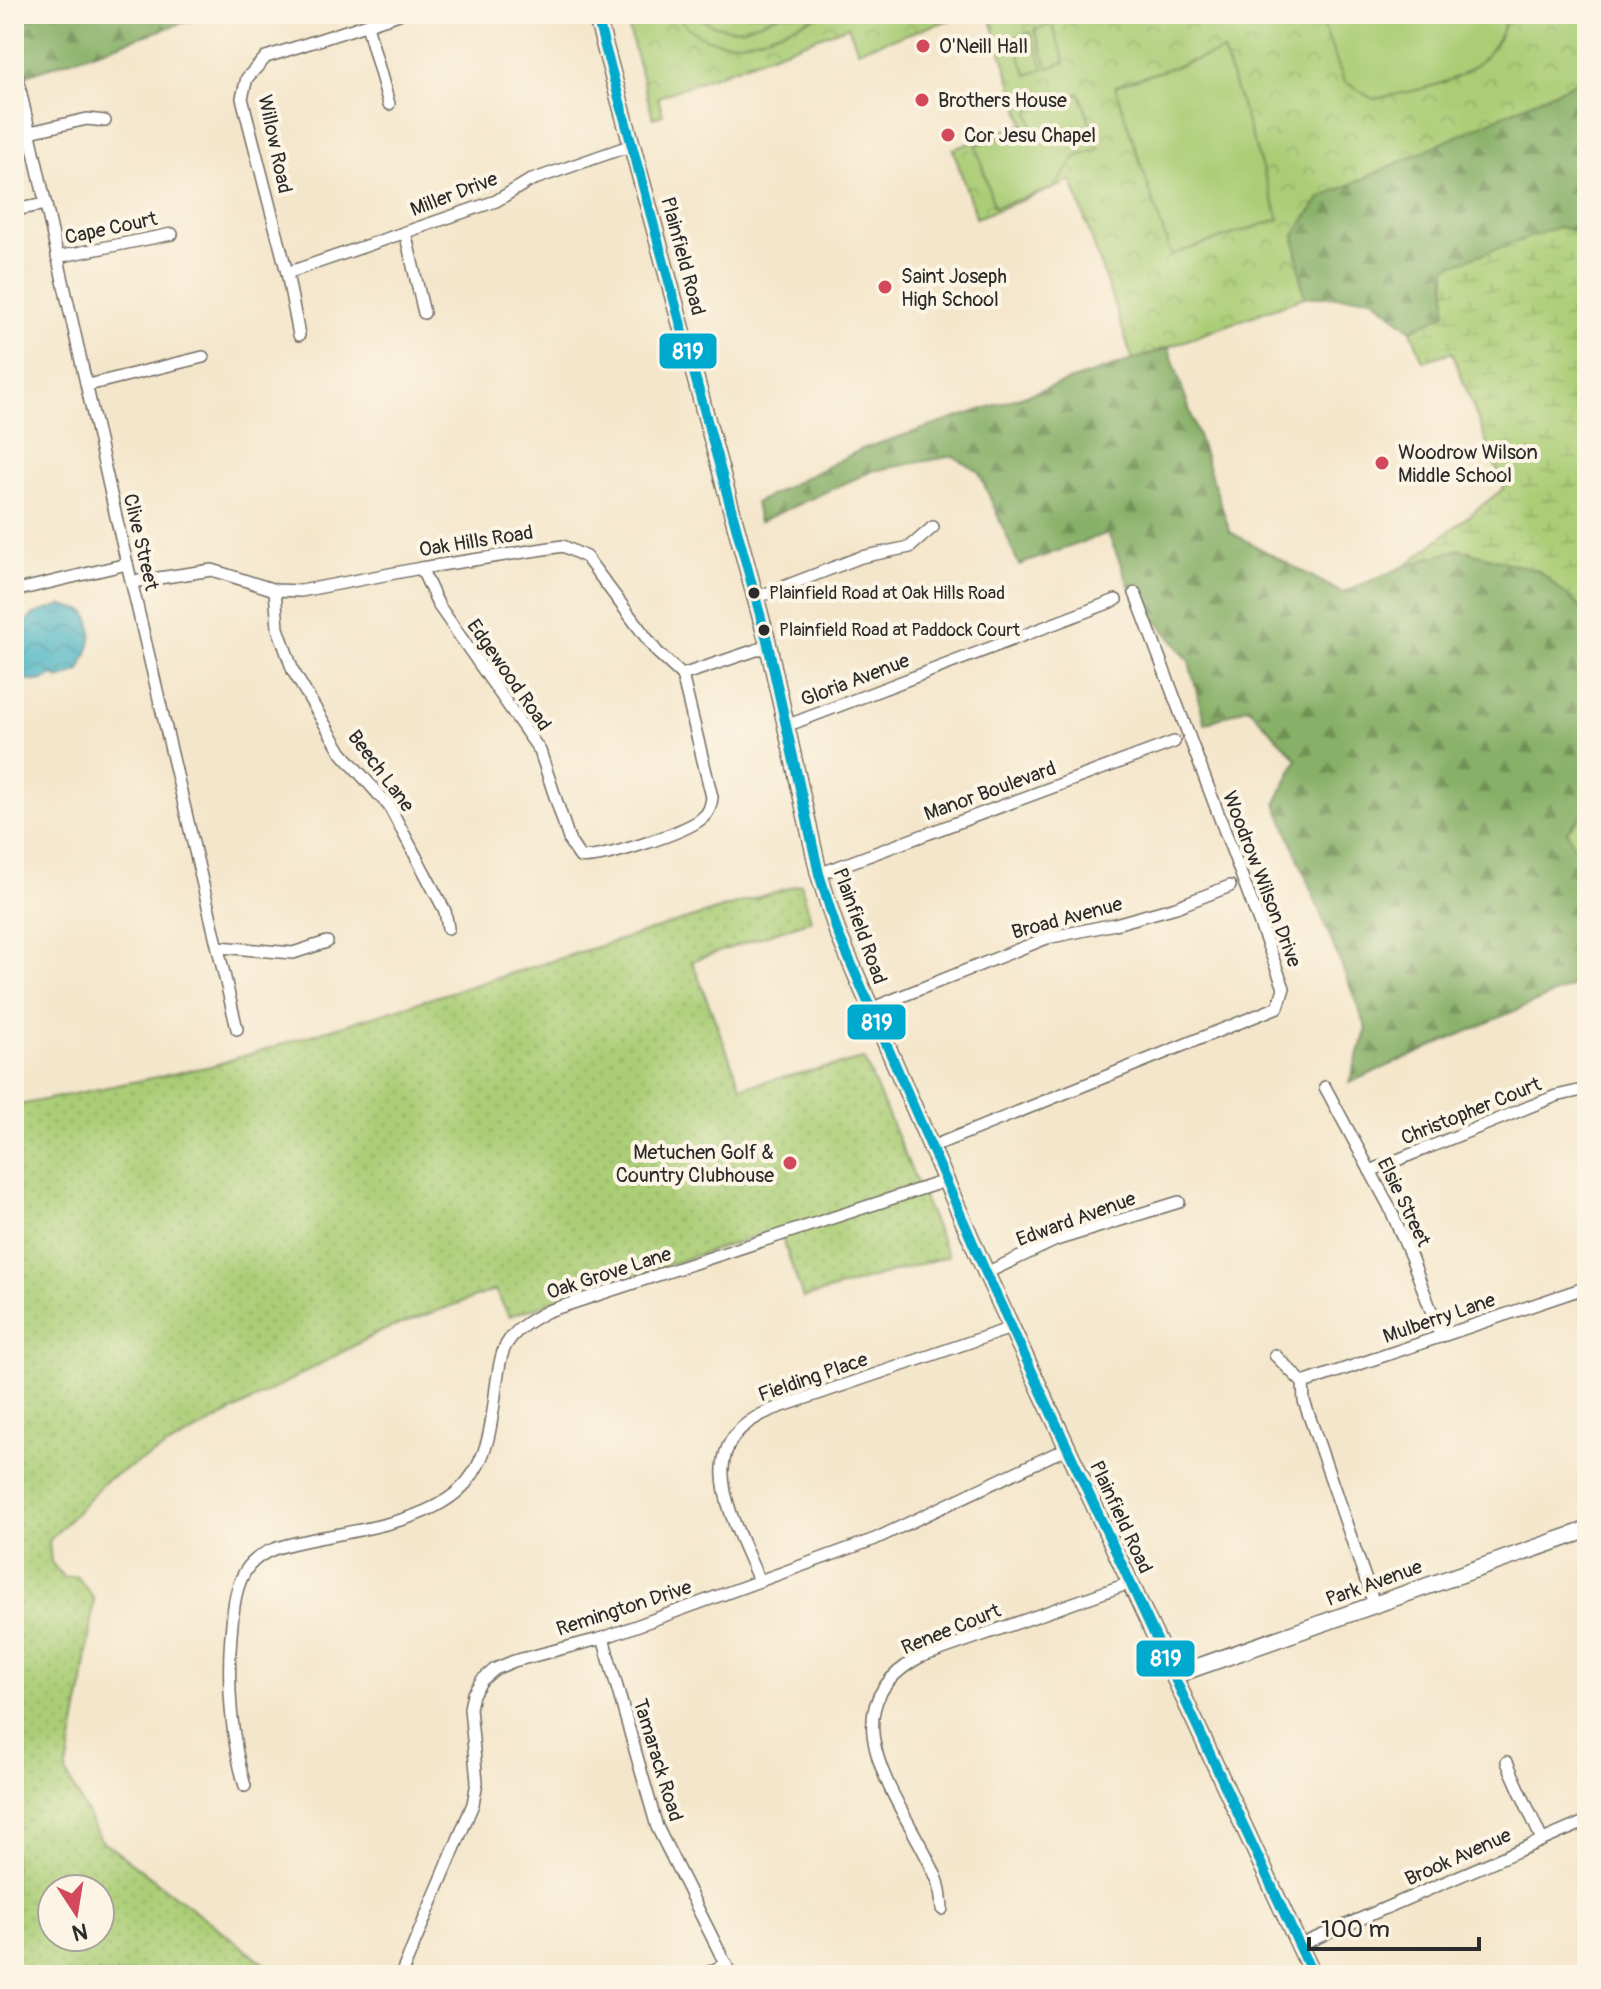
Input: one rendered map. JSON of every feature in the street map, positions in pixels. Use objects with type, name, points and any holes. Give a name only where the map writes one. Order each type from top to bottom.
[{"type":"street","name":"Willow Road","points":[[299,335],[287,273],[242,98],[247,78],[266,57],[399,14]]},
{"type":"street","name":"Plainfield Road","points":[[596,14],[768,646],[819,874],[837,931],[1011,1328],[1313,1975]]},
{"type":"street","points":[[367,25],[389,104]]},
{"type":"street","name":"Clive Street","points":[[14,63],[127,564],[237,1029]]},
{"type":"street","points":[[30,132],[87,119],[105,121]]},
{"type":"street","name":"Miller Drive","points":[[287,273],[496,201],[529,181],[632,145]]},
{"type":"street","points":[[14,210],[46,204]]},
{"type":"street","points":[[405,232],[424,313]]},
{"type":"street","name":"Cape Court","points":[[57,257],[172,234]]},
{"type":"street","points":[[88,385],[203,357]]},
{"type":"street","points":[[755,598],[861,557],[910,547],[933,527]]},
{"type":"street","name":"Oak Hills Road","points":[[132,582],[212,570],[275,590],[301,591],[563,546],[575,550],[595,568],[657,652],[682,675]]},
{"type":"street","points":[[14,591],[127,564]]},
{"type":"street","name":"Edgewood Road","points":[[421,568],[439,606],[540,751],[570,842],[580,857],[604,856],[693,824],[710,810],[712,797],[682,675]]},
{"type":"street","name":"Beech Lane","points":[[275,590],[278,628],[293,671],[342,753],[389,806],[445,911],[448,928]]},
{"type":"street","name":"Woodrow Wilson Drive","points":[[931,1147],[1278,1007],[1284,988],[1135,593]]},
{"type":"street","name":"Gloria Avenue","points":[[786,726],[1116,600]]},
{"type":"street","points":[[682,675],[768,646]]},
{"type":"street","name":"Manor Boulevard","points":[[819,874],[1174,742]]},
{"type":"street","name":"Broad Avenue","points":[[870,1009],[1047,938],[1161,912],[1230,886]]},
{"type":"street","points":[[219,947],[293,953],[327,942]]},
{"type":"street","name":"Elsie Street","points":[[1325,1087],[1411,1257],[1441,1337]]},
{"type":"street","name":"Christopher Court","points":[[1370,1171],[1556,1096],[1587,1089]]},
{"type":"street","name":"Oak Grove Lane","points":[[245,1786],[237,1759],[229,1655],[236,1597],[248,1567],[275,1548],[411,1516],[451,1497],[463,1487],[482,1459],[506,1345],[527,1322],[548,1311],[945,1181]]},
{"type":"street","name":"Edward Avenue","points":[[986,1273],[1056,1240],[1179,1202]]},
{"type":"street","name":"Mulberry Lane","points":[[1303,1383],[1587,1287]]},
{"type":"street","name":"Fielding Place","points":[[759,1581],[722,1480],[729,1445],[745,1422],[774,1409],[1011,1328]]},
{"type":"street","points":[[1275,1355],[1303,1383],[1304,1401],[1374,1604]]},
{"type":"street","name":"Remington Drive","points":[[401,1975],[473,1804],[477,1782],[470,1708],[473,1694],[482,1680],[495,1669],[514,1661],[603,1638],[875,1539],[1067,1448]]},
{"type":"street","name":"Park Avenue","points":[[1175,1675],[1587,1530]]},
{"type":"street","name":"Renee Court","points":[[942,1909],[938,1882],[874,1749],[872,1724],[883,1685],[892,1674],[920,1657],[1130,1583]]},
{"type":"street","name":"Tamarack Road","points":[[603,1638],[657,1827],[728,1969]]},
{"type":"street","points":[[1507,1762],[1542,1840]]},
{"type":"street","name":"Brook Avenue","points":[[1300,1945],[1587,1821]]},
{"type":"street","points":[[703,1975],[728,1969]]},
{"type":"green space","points":[[44,14],[209,14],[14,79],[14,24]]},
{"type":"green space","points":[[625,14],[968,14],[858,50],[848,26],[658,97],[663,115],[653,118]]},
{"type":"green space","points":[[676,14],[694,14],[712,25],[730,29],[744,28],[782,14],[823,14],[766,36],[727,42],[709,39],[692,30]]},
{"type":"green space","points":[[989,14],[1587,14],[1587,77],[1320,198],[1294,235],[1304,297],[1133,360],[1072,181],[976,218],[953,149],[1024,124]]},
{"type":"green space","points":[[1319,14],[1507,14],[1500,36],[1488,54],[1473,67],[1436,85],[1373,99],[1344,81]]},
{"type":"green space","points":[[1052,24],[1065,62],[1048,68],[1035,30]]},
{"type":"green space","points":[[1030,32],[1044,69],[1027,75],[1013,38]]},
{"type":"green space","points":[[1223,51],[1279,219],[1171,255],[1115,86]]},
{"type":"green space","points":[[1587,77],[1587,234],[1558,227],[1446,314],[1411,330],[1372,297],[1304,297],[1294,235],[1320,198]]},
{"type":"green space","points":[[1080,93],[1099,149],[1076,157],[1054,188],[994,207],[976,145],[1033,127],[1029,111]]},
{"type":"green space","points":[[1559,227],[1587,234],[1587,613],[1539,571],[1459,549],[1405,566],[1504,488],[1452,352],[1423,361],[1411,330],[1446,314],[1446,267]]},
{"type":"green space","points":[[1169,348],[1230,532],[1342,593],[1405,566],[1459,549],[1539,571],[1587,613],[1587,810],[1568,831],[1587,875],[1587,1000],[1579,983],[1349,1083],[1367,1029],[1276,803],[1297,759],[1248,707],[1205,724],[1189,661],[1130,587],[1108,533],[1019,565],[979,472],[953,456],[872,471],[759,522],[755,503],[862,449]]},
{"type":"green space","points":[[1587,810],[1587,875],[1567,831]]},
{"type":"green space","points":[[801,884],[811,920],[692,961],[741,1087],[864,1059],[948,1256],[803,1298],[779,1229],[509,1316],[495,1290],[379,1332],[106,1480],[49,1541],[51,1562],[64,1578],[77,1576],[94,1599],[82,1690],[66,1773],[100,1839],[280,1975],[14,1975],[14,1106],[211,1066]]},
{"type":"water","points":[[62,605],[85,611],[89,618],[91,641],[80,671],[59,679],[54,675],[32,681],[25,678],[17,664],[15,633],[34,614]]},
{"type":"transit line","name":"819","points":[[596,14],[767,640],[819,874],[837,931],[986,1273],[1313,1975]]},
{"type":"place","name":"O'Neill Hall","points":[[923,46]]},
{"type":"place","name":"Brothers House","points":[[922,100]]},
{"type":"place","name":"Cor Jesu Chapel","points":[[948,135]]},
{"type":"place","name":"Saint Joseph High School","points":[[885,287]]},
{"type":"place","name":"Woodrow Wilson Middle School","points":[[1382,463]]},
{"type":"place","name":"Plainfield Road at Oak Hills Road","points":[[754,593]]},
{"type":"place","name":"Plainfield Road at Paddock Court","points":[[764,630]]},
{"type":"place","name":"Metuchen Golf & Country Clubhouse","points":[[790,1163]]}]
